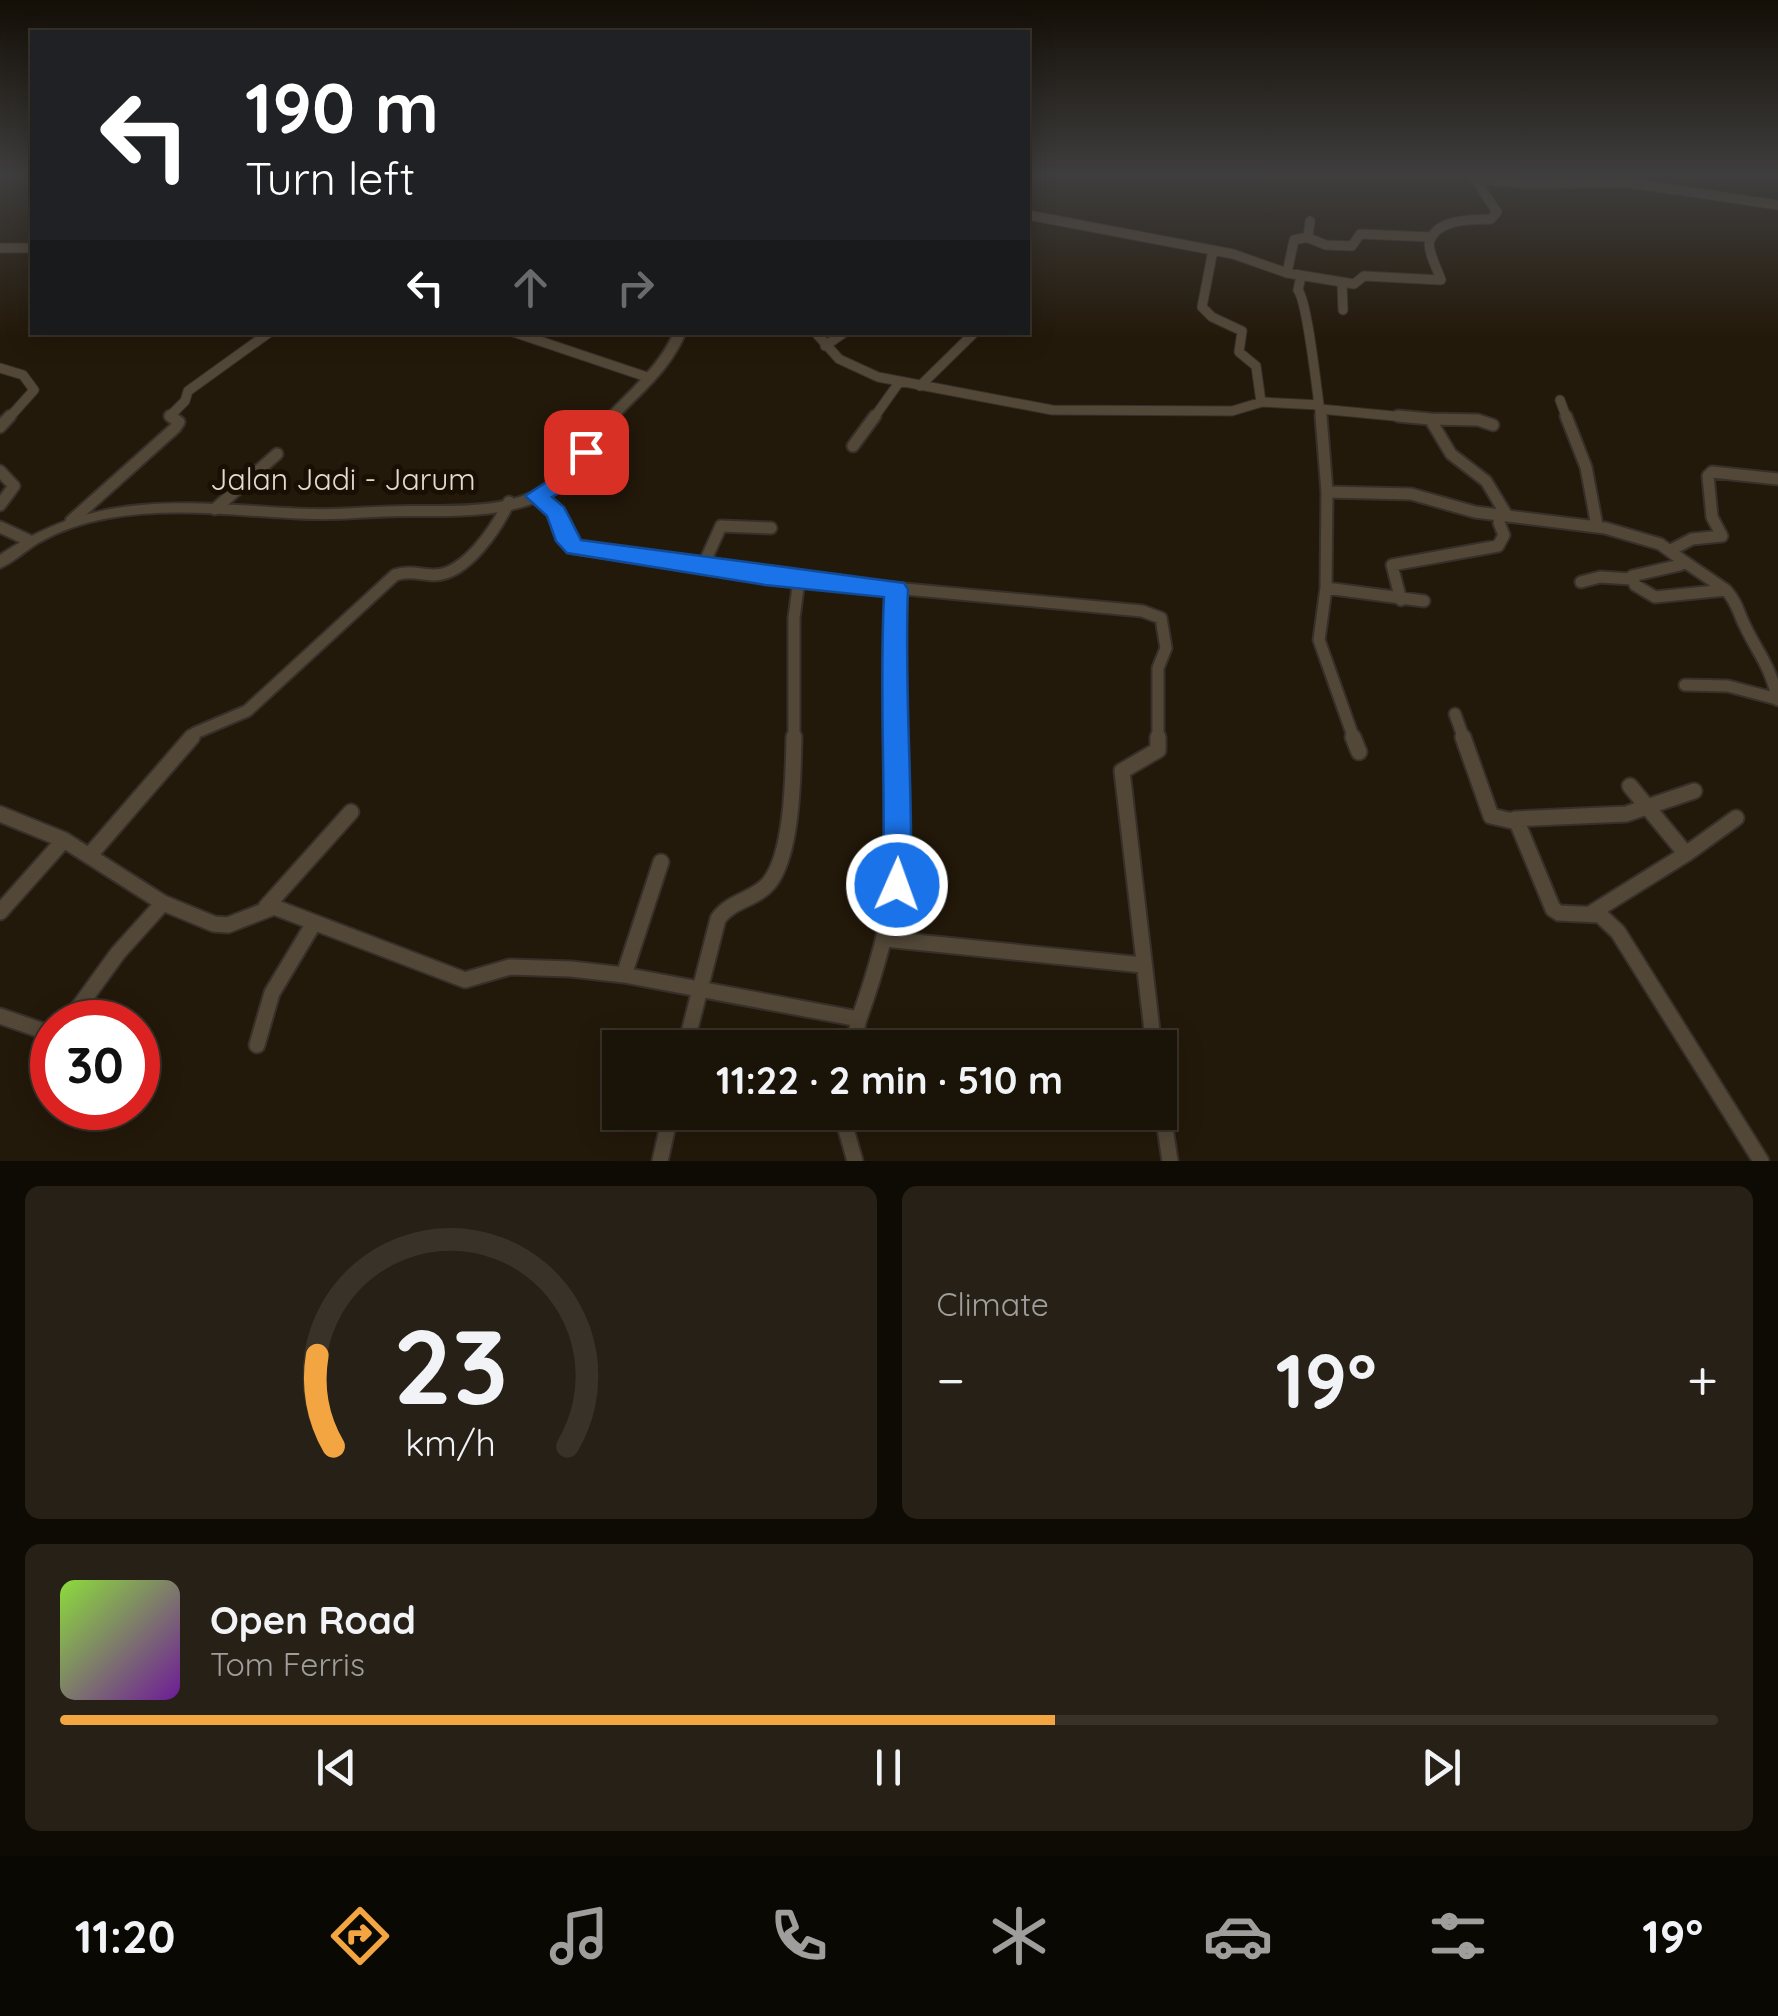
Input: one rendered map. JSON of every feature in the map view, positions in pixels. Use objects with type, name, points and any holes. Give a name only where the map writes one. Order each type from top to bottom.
[{"type":"street","points":[[1097,228],[1255,259],[1300,276],[1357,284],[1363,276],[1440,280],[1429,244],[1431,237],[1442,228]]},
{"type":"street","points":[[1306,238],[1308,228]]},
{"type":"street","points":[[1287,273],[1294,240],[1306,238],[1343,247],[1352,246],[1360,234],[1431,237]]},
{"type":"street","points":[[0,248],[30,248]]},
{"type":"street","points":[[1212,250],[1202,307],[1212,317],[1242,331],[1239,352],[1256,366],[1261,402]]},
{"type":"street","points":[[1300,276],[1298,289],[1306,301],[1307,338],[1325,439],[1326,588],[1318,640],[1358,752]]},
{"type":"street","points":[[1342,283],[1343,310]]},
{"type":"street","points":[[71,521],[178,425],[170,416],[185,401],[186,392],[266,335]]},
{"type":"street","points":[[521,335],[650,378]]},
{"type":"street","name":"Jalan Jadi - Jarum","points":[[0,562],[28,540],[71,521],[135,509],[215,508],[314,514],[451,512],[536,496],[561,482],[600,428],[674,349],[679,335]]},
{"type":"street","points":[[817,335],[856,369],[900,382],[1061,411],[1150,412],[1187,408],[1232,412],[1261,402],[1478,420],[1493,425]]},
{"type":"street","points":[[826,346],[841,335]]},
{"type":"street","points":[[920,386],[972,335]]},
{"type":"street","points":[[0,368],[23,375],[34,390],[0,427]]},
{"type":"street","points":[[853,446],[900,382]]},
{"type":"street","points":[[1560,400],[1586,466],[1596,526]]},
{"type":"street","points":[[1430,419],[1451,454],[1486,481],[1504,514]]},
{"type":"street","points":[[215,508],[278,454]]},
{"type":"street","points":[[0,471],[14,486],[0,505]]},
{"type":"street","points":[[1670,550],[1692,539],[1722,536],[1712,517],[1708,476],[1712,472],[1778,479]]},
{"type":"street","points":[[1326,492],[1410,494],[1472,511],[1596,526],[1647,539],[1670,550],[1726,590],[1770,666],[1778,700],[1728,686],[1685,685]]},
{"type":"street","points":[[536,496],[556,512],[567,541],[574,548],[799,580],[1142,611],[1162,619],[1166,648],[1158,668],[1158,750],[1122,770],[1152,1030]]},
{"type":"street","points":[[89,856],[195,733],[247,711],[395,575],[410,570],[439,574],[452,570],[499,523],[509,502]]},
{"type":"street","points":[[1401,600],[1392,564],[1498,546],[1504,535],[1499,523],[1504,514]]},
{"type":"street","points":[[702,568],[720,526],[771,528]]},
{"type":"street","points":[[0,527],[28,540]]},
{"type":"street","points":[[1581,582],[1600,577],[1631,578],[1675,568],[1682,560]]},
{"type":"street","points":[[1631,578],[1642,591],[1655,597],[1726,590]]},
{"type":"street","points":[[690,1030],[723,908],[756,894],[770,883],[787,824],[794,753],[791,615],[799,580]]},
{"type":"street","points":[[1326,588],[1424,601]]},
{"type":"street","points":[[856,1030],[886,939],[899,856],[893,660],[896,589]]},
{"type":"street","points":[[1455,714],[1491,816],[1515,820],[1614,819],[1649,811],[1694,791]]},
{"type":"street","points":[[1630,786],[1686,854]]},
{"type":"street","points":[[0,814],[64,840],[162,904],[220,926],[266,907],[350,812]]},
{"type":"street","points":[[1515,820],[1558,913],[1593,912],[1736,818]]},
{"type":"street","points":[[0,912],[64,840]]},
{"type":"street","points":[[624,975],[661,862]]},
{"type":"street","points":[[84,1000],[118,953],[162,904]]},
{"type":"street","points":[[266,907],[465,980],[510,967],[624,975],[858,1019]]},
{"type":"street","points":[[1593,912],[1618,932],[1685,1045],[1761,1161]]},
{"type":"street","points":[[257,1045],[272,992],[314,923]]},
{"type":"street","points":[[886,939],[1144,966]]},
{"type":"street","points":[[0,1016],[30,1026]]},
{"type":"street","points":[[660,1161],[667,1130]]},
{"type":"street","points":[[847,1130],[855,1161]]},
{"type":"street","points":[[1165,1130],[1170,1161]]},
{"type":"route","points":[[586,452],[561,482],[536,496],[556,512],[567,541],[574,548],[765,576],[896,589],[893,660],[900,791],[897,885]]}]
